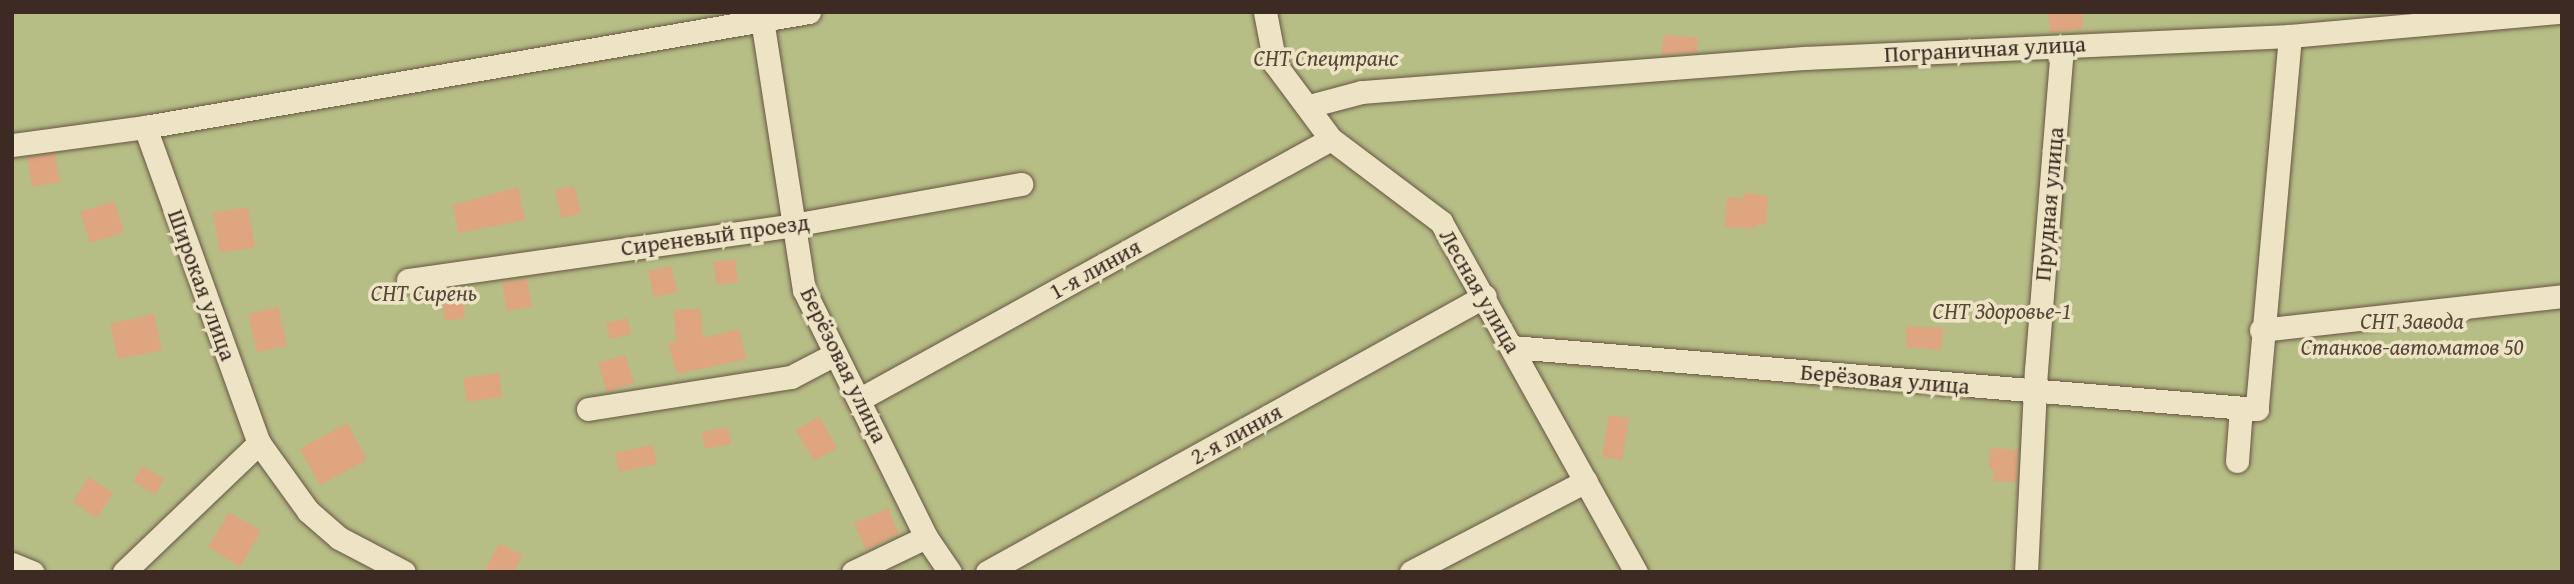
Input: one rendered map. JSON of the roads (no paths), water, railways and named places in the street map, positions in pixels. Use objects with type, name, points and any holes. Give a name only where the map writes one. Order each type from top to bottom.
[{"type":"street","points":[[12,145],[145,127],[808,12]]},
{"type":"street","name":"Лесная улица","points":[[1265,12],[1275,64],[1309,106],[1331,139],[1441,222],[1485,296],[1636,572]]},
{"type":"street","name":"Пограничная улица","points":[[1309,106],[1362,92],[1805,58],[2290,36],[2560,12]]},
{"type":"street","name":"Берёзовая улица","points":[[762,19],[804,290],[926,537],[950,572]]},
{"type":"street","points":[[2237,461],[2249,408],[2261,331],[2290,36]]},
{"type":"street","name":"Прудная улица","points":[[2026,572],[2035,391],[2062,47]]},
{"type":"street","name":"Широкая улица","points":[[145,127],[259,443],[308,511],[339,538],[404,572]]},
{"type":"street","name":"1-я линия","points":[[860,399],[1331,139]]},
{"type":"street","name":"Сиреневый проезд","points":[[408,279],[793,225],[1021,184]]},
{"type":"street","name":"2-я линия","points":[[987,572],[1485,296]]},
{"type":"street","points":[[2261,331],[2562,296]]},
{"type":"street","name":"Берёзовая улица","points":[[1513,347],[2249,408]]},
{"type":"street","points":[[589,409],[791,377],[835,354]]},
{"type":"street","points":[[124,572],[259,443]]},
{"type":"street","points":[[1411,572],[1586,481]]},
{"type":"street","points":[[853,572],[926,537]]},
{"type":"street","points":[[12,564],[32,572]]},
{"type":"park label","name":"СНТ Спецтранс","points":[[1326,58]]},
{"type":"park label","name":"СНТ Сирень","points":[[424,293]]},
{"type":"park label","name":"СНТ Здоровье-1","points":[[2002,311]]},
{"type":"park label","name":"СНТ Завода Станков-автоматов 50","points":[[2412,334]]}]
